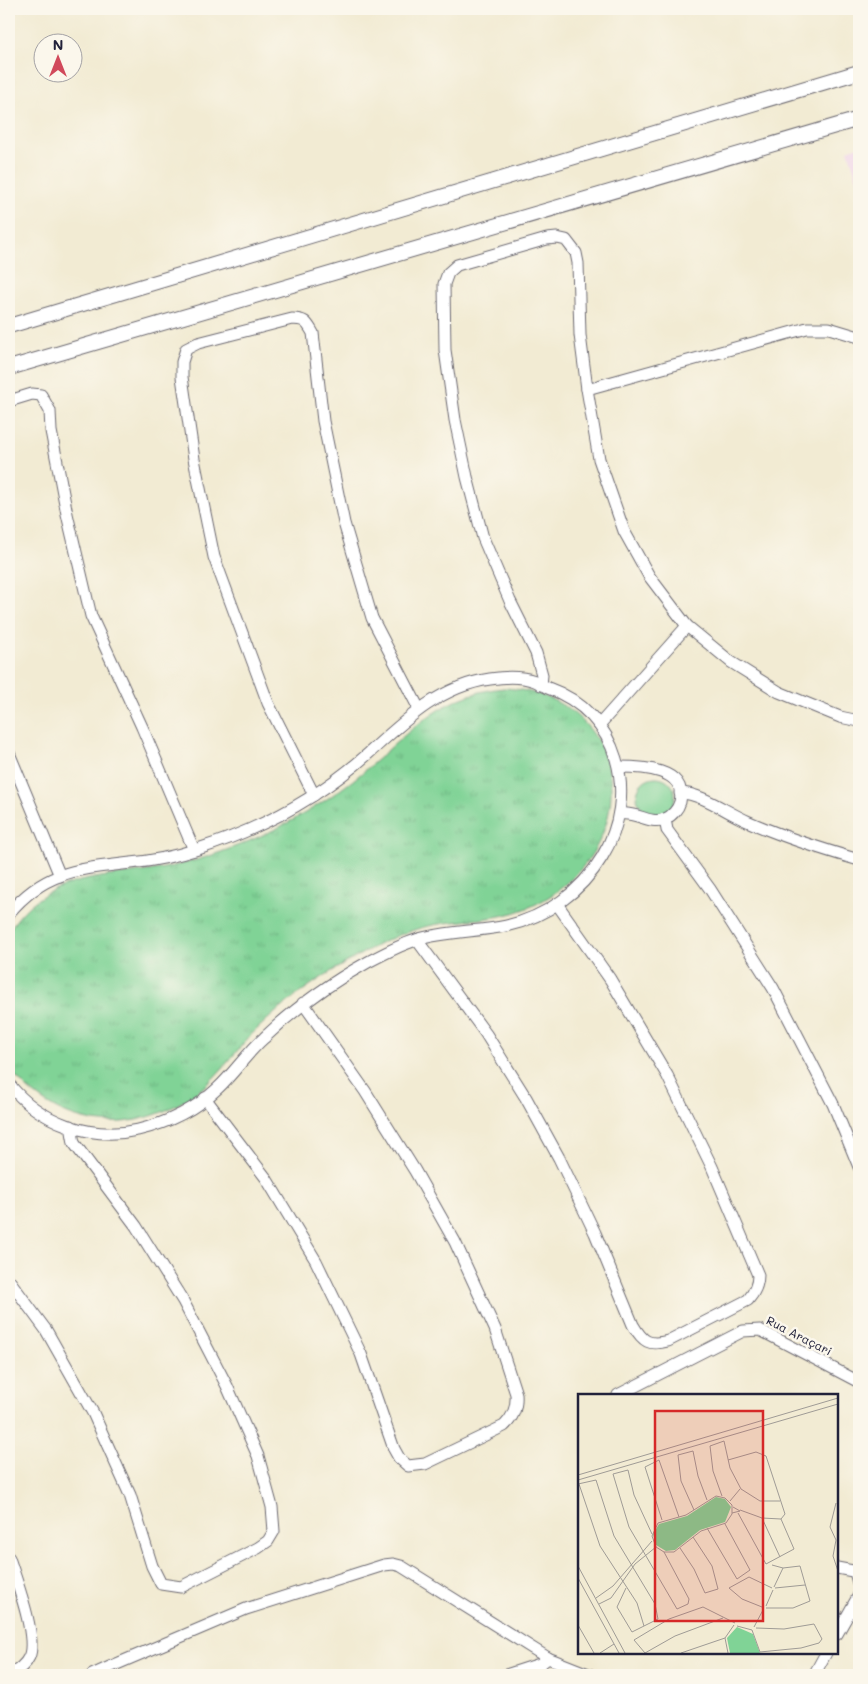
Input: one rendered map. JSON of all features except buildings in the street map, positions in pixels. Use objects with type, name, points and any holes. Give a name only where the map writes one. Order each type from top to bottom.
[{"type":"street","points":[[9,326],[859,72]]},
{"type":"street","points":[[9,368],[859,119]]},
{"type":"street","points":[[542,685],[542,675],[536,653],[510,601],[483,538],[467,477],[455,420],[445,350],[444,284],[448,273],[457,265],[547,239],[557,238],[566,240],[576,253],[578,263],[580,335],[586,389],[599,459],[624,531],[649,576],[687,626],[731,662],[779,692],[840,717],[859,721]]},
{"type":"street","points":[[314,795],[268,703],[214,557],[194,459],[182,377],[182,362],[186,349],[198,343],[292,318],[301,318],[307,323],[313,334],[323,421],[344,523],[372,618],[419,709]]},
{"type":"street","points":[[586,389],[807,328],[829,328],[859,336]]},
{"type":"street","points":[[9,401],[32,394],[41,395],[50,411],[51,430],[67,514],[92,616],[194,850]]},
{"type":"street","points":[[599,725],[687,626]]},
{"type":"street","points":[[9,913],[24,897],[37,887],[60,876],[77,870],[135,863],[194,850],[252,829],[279,816],[314,795],[346,772],[419,709],[473,682],[488,679],[520,678],[536,681],[564,693],[589,713],[599,725],[611,745],[619,767],[622,798],[620,814],[610,843],[602,858],[579,886],[557,904],[538,915],[508,925],[454,932],[417,940],[394,949],[354,970],[303,1003],[259,1042],[220,1087],[180,1115],[151,1126],[122,1133],[88,1131],[71,1126],[40,1112],[10,1088]]},
{"type":"street","points":[[9,753],[60,876]]},
{"type":"street","points":[[619,767],[654,769],[667,774],[673,779],[680,793],[677,809],[665,819],[657,821],[634,814],[620,814]]},
{"type":"street","points":[[680,793],[688,793],[746,821],[794,840],[859,860],[859,864]]},
{"type":"street","points":[[665,819],[667,830],[710,889],[773,988],[833,1104],[859,1168]]},
{"type":"street","points":[[417,940],[486,1034],[526,1098],[559,1158],[594,1233],[633,1325],[639,1335],[648,1343],[657,1344],[668,1341],[748,1300],[754,1293],[758,1282],[758,1275],[712,1167],[667,1075],[610,979],[557,904]]},
{"type":"street","points":[[205,1098],[266,1178],[316,1261],[361,1354],[394,1449],[399,1458],[408,1466],[425,1464],[504,1426],[510,1421],[516,1405],[516,1394],[495,1329],[455,1242],[415,1171],[375,1107],[303,1003]]},
{"type":"street","points":[[9,1280],[46,1330],[94,1413],[130,1495],[155,1574],[161,1584],[181,1587],[258,1548],[268,1541],[274,1531],[274,1518],[270,1498],[258,1456],[227,1386],[183,1301],[136,1226],[74,1143],[71,1126]]},
{"type":"street","name":"Rua Araçari","points":[[620,1394],[743,1332],[753,1329],[760,1330],[859,1382]]},
{"type":"street","points":[[9,1558],[27,1617],[30,1656],[24,1666],[9,1675]]},
{"type":"street","points":[[92,1675],[246,1609],[384,1565],[393,1564],[401,1566],[548,1658],[591,1675]]},
{"type":"street","points":[[838,1568],[859,1572],[856,1581],[859,1586]]},
{"type":"street","points":[[838,1632],[859,1596]]},
{"type":"street","points":[[814,1675],[825,1654]]},
{"type":"street","points":[[506,1675],[540,1664],[548,1658]]},
{"type":"path","points":[[859,153],[859,171]]},
{"type":"shaded area","points":[[859,146],[859,186],[848,150]]},
{"type":"green space","points":[[504,688],[529,691],[551,699],[571,711],[589,728],[605,755],[608,765],[611,796],[606,825],[598,844],[587,861],[559,890],[542,901],[505,915],[425,927],[396,936],[369,949],[319,979],[271,1016],[199,1091],[175,1106],[150,1116],[125,1122],[100,1122],[76,1117],[53,1107],[31,1092],[11,1071],[9,1067],[9,931],[24,912],[40,898],[78,881],[142,872],[187,863],[221,852],[267,833],[317,806],[341,789],[421,722],[439,710],[458,699],[480,692]]},
{"type":"green space","points":[[656,777],[670,782],[675,796],[670,810],[656,815],[642,810],[637,796],[642,782]]}]
